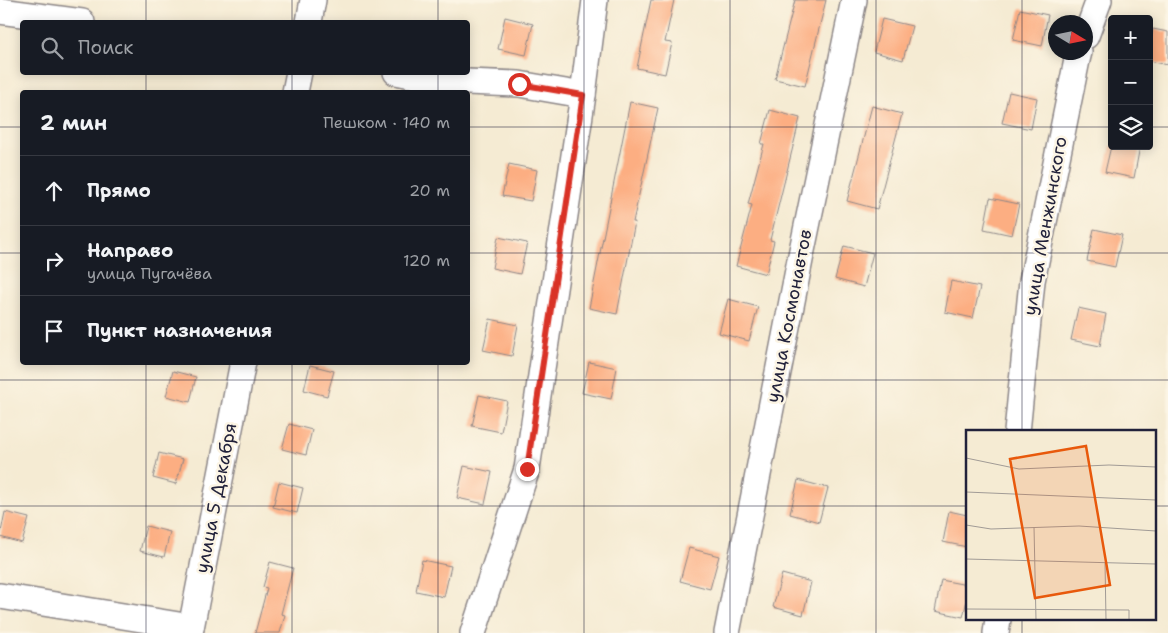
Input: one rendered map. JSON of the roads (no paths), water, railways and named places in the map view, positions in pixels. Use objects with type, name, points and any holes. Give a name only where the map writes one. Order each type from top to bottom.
[{"type":"street","points":[[309,20],[314,0]]},
{"type":"street","points":[[472,633],[527,469],[583,95],[595,0]]},
{"type":"street","name":"улица Космонавтов","points":[[727,633],[800,260],[854,0]]},
{"type":"street","points":[[1093,17],[1099,0]]},
{"type":"street","points":[[0,10],[68,20]]},
{"type":"street","name":"улица Менжинского","points":[[1017,430],[1032,281],[1078,60]]},
{"type":"street","points":[[295,90],[298,75]]},
{"type":"street","points":[[411,75],[441,81],[519,84],[583,95]]},
{"type":"street","name":"улица 5 Декабря","points":[[191,630],[242,365]]},
{"type":"street","points":[[0,596],[191,630]]},
{"type":"street","points":[[996,633],[998,620]]}]
